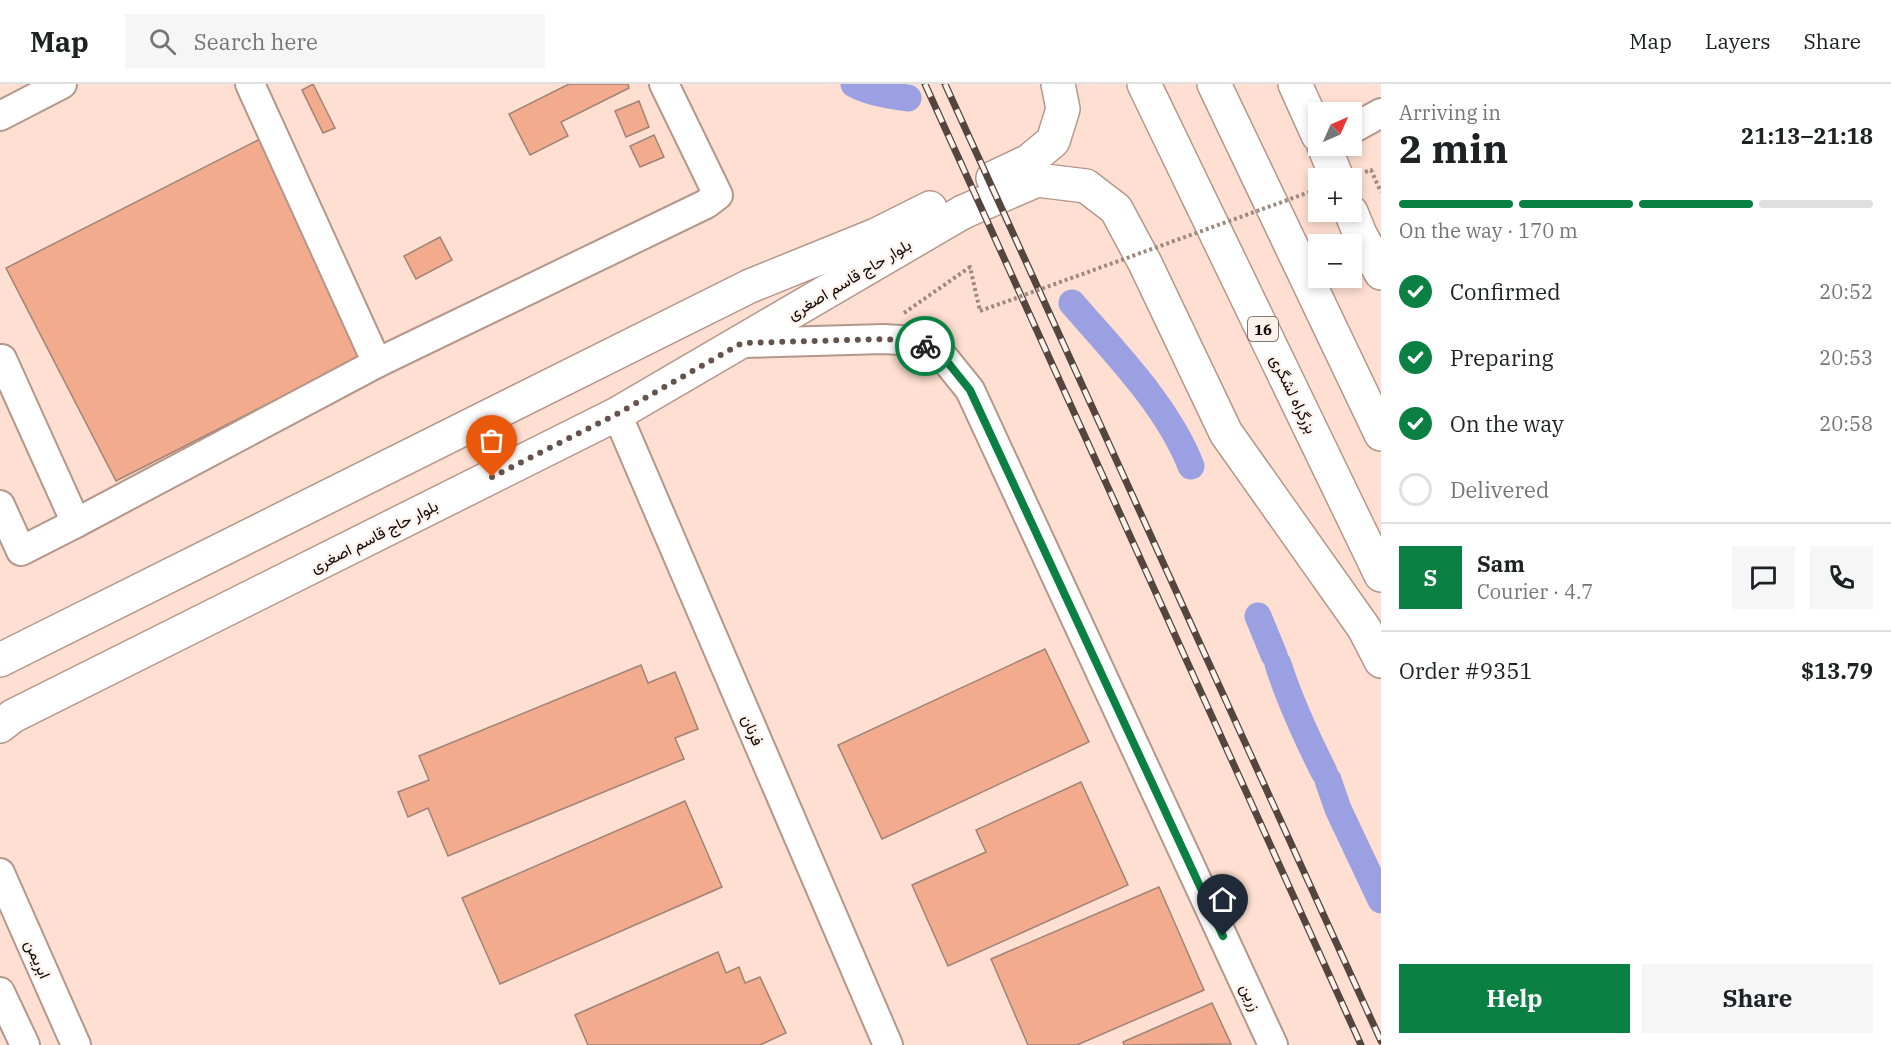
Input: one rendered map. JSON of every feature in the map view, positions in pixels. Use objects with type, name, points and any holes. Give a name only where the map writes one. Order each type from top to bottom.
[{"type":"main road","points":[[958,204],[1029,161],[1053,141],[1063,109],[1058,84]]},
{"type":"main road","name":"بزرگراه لشگری","points":[[1144,84],[1381,574]]},
{"type":"main road","points":[[1214,84],[1381,434]]},
{"type":"main road","points":[[1294,84],[1308,114]]},
{"type":"main road","points":[[958,204],[1037,180],[1086,186],[1116,209],[1226,433],[1364,628],[1381,662]]},
{"type":"main road","name":"بلوار حاج قاسم اصغری","points":[[0,660],[750,286],[958,204]]},
{"type":"main road","name":"بلوار حاج قاسم اصغری","points":[[4,719],[617,414],[742,343],[958,204]]},
{"type":"main road","points":[[1355,222],[1381,273]]},
{"type":"main road","points":[[638,343],[657,392]]},
{"type":"street","points":[[0,116],[62,84]]},
{"type":"street","points":[[250,84],[377,363]]},
{"type":"street","points":[[0,505],[21,551],[377,363],[706,204],[718,195],[664,84]]},
{"type":"street","points":[[1362,123],[1381,113]]},
{"type":"street","name":"زرین","points":[[742,343],[884,339],[916,341],[945,359],[970,390],[1273,1045]]},
{"type":"street","points":[[0,356],[76,523]]},
{"type":"street","name":"فرنان","points":[[617,414],[888,1045]]},
{"type":"street","name":"ابریمن","points":[[0,873],[76,1045]]},
{"type":"street","points":[[0,992],[25,1045]]},
{"type":"path","points":[[1371,170],[1381,192]]},
{"type":"path","points":[[884,339],[902,314],[970,267],[980,311],[1308,193]]},
{"type":"building","points":[[313,84],[335,128],[323,133],[302,90]]},
{"type":"building","points":[[569,84],[628,84],[629,88],[561,122],[568,136],[530,155],[509,114]]},
{"type":"building","points":[[639,101],[649,127],[626,137],[615,111]]},
{"type":"building","points":[[654,135],[664,157],[640,167],[630,146]]},
{"type":"building","points":[[260,139],[370,352],[116,481],[6,268]]},
{"type":"building","points":[[440,237],[452,260],[416,279],[404,256]]},
{"type":"building","points":[[1045,649],[1089,742],[882,839],[838,745]]},
{"type":"building","points":[[641,665],[648,683],[675,672],[698,729],[675,738],[684,759],[448,856],[428,808],[408,817],[398,792],[429,780],[419,756]]},
{"type":"building","points":[[1081,782],[1128,885],[948,966],[912,885],[986,852],[976,830]]},
{"type":"building","points":[[685,801],[722,887],[500,984],[462,898]]},
{"type":"building","points":[[1159,887],[1204,990],[1077,1045],[1028,1045],[991,959]]},
{"type":"building","points":[[718,952],[726,973],[739,967],[745,983],[760,977],[786,1033],[760,1045],[588,1045],[575,1015]]},
{"type":"building","points":[[1212,1003],[1231,1044],[1124,1045],[1123,1042]]},
{"type":"waterway","points":[[854,84],[874,92],[908,98]]},
{"type":"waterway","points":[[1072,303],[1139,380],[1168,422],[1191,466]]},
{"type":"waterway","points":[[1258,616],[1274,655]]},
{"type":"waterway","points":[[1278,664],[1299,719],[1324,772]]},
{"type":"waterway","points":[[1328,780],[1338,809],[1381,900]]},
{"type":"railway","points":[[925,84],[1361,1045]]},
{"type":"railway","points":[[945,84],[1381,1041]]},
{"type":"way so far","points":[[492,477],[617,414],[742,343],[884,339],[916,341],[925,346]]},
{"type":"route","points":[[925,346],[945,359],[970,390],[1223,936]]}]
